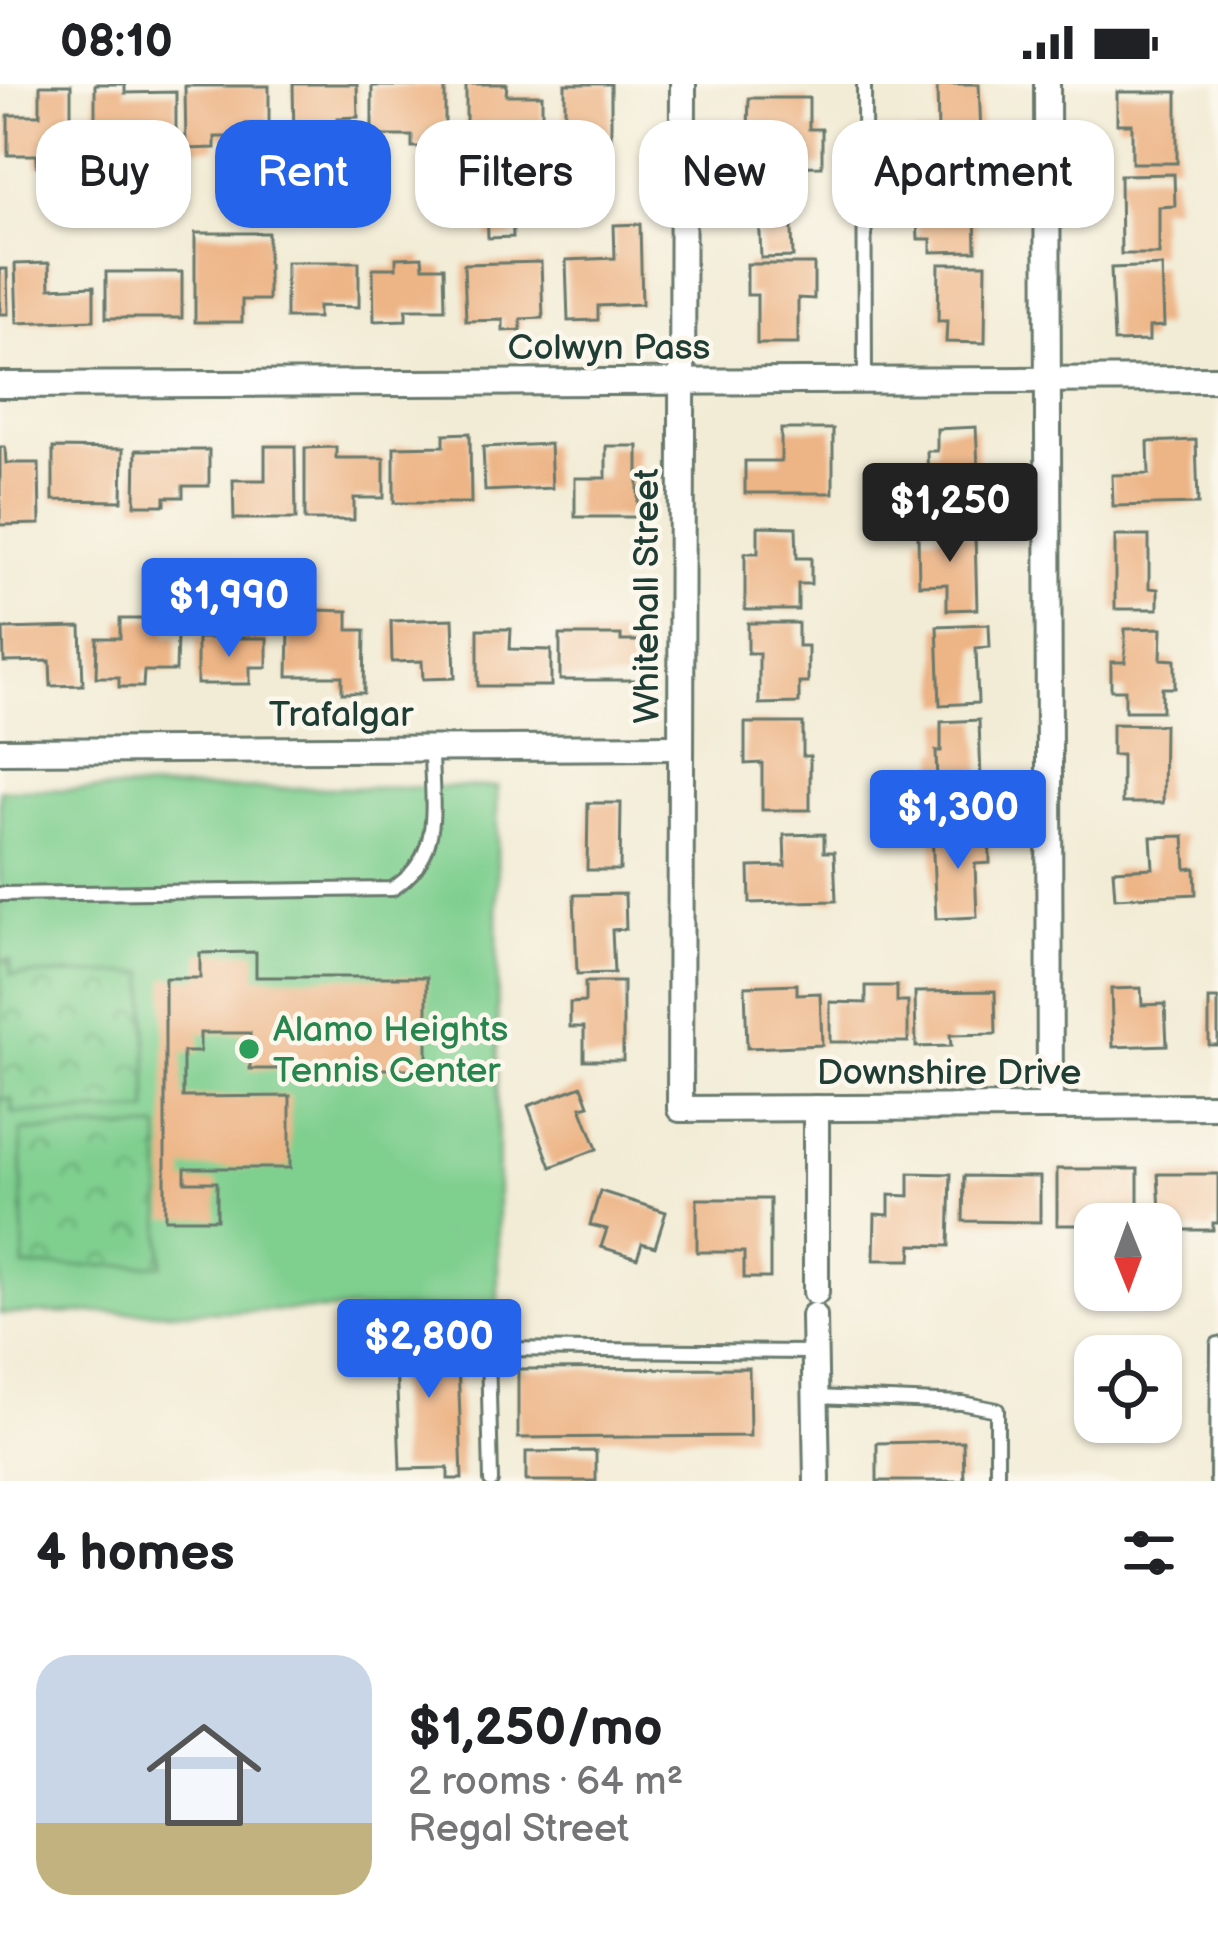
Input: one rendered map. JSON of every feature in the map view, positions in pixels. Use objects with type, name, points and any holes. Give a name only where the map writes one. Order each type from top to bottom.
[{"type":"street","name":"Whitehall Street","points":[[680,1108],[683,84]]},
{"type":"street","points":[[1047,84],[1050,1107]]},
{"type":"street","name":"Colwyn Pass","points":[[0,386],[1218,379]]},
{"type":"street","name":"Trafalgar","points":[[0,751],[681,748]]},
{"type":"street","name":"Downshire Drive","points":[[680,1108],[1218,1106]]},
{"type":"street","points":[[816,1108],[817,1481]]},
{"type":"lane","points":[[864,84],[865,380]]},
{"type":"lane","points":[[0,894],[392,889],[412,877],[431,844],[431,749]]},
{"type":"lane","points":[[1217,1481],[1218,1344]]},
{"type":"lane","points":[[491,1481],[488,1349],[814,1352]]},
{"type":"lane","points":[[816,1397],[962,1402],[997,1410],[997,1481]]},
{"type":"green space","name":"Alamo Heights Tennis Center","points":[[497,787],[498,1308],[0,1314],[0,790]]},
{"type":"green space","points":[[0,960],[10,960],[11,975],[146,973],[148,1111],[12,1113],[12,1099],[0,1099]]},
{"type":"green space","points":[[160,1128],[162,1265],[24,1267],[21,1131]]},
{"type":"building","points":[[95,84],[125,84],[125,93],[176,92],[176,120],[95,120]]},
{"type":"building","points":[[293,84],[357,84],[358,117],[294,120]]},
{"type":"building","points":[[466,84],[507,84],[506,95],[542,95],[542,120],[466,120]]},
{"type":"building","points":[[565,84],[611,84],[611,120],[565,120]]},
{"type":"building","points":[[937,84],[979,84],[980,120],[938,120]]},
{"type":"building","points":[[40,85],[71,85],[71,120],[36,120],[36,155],[8,155],[8,115],[40,115]]},
{"type":"building","points":[[185,86],[269,86],[269,120],[215,120],[215,148],[191,149],[191,120],[186,120]]},
{"type":"building","points":[[372,86],[445,86],[445,120],[415,120],[415,147],[412,136],[391,136],[391,120],[372,120]]},
{"type":"building","points":[[1117,92],[1177,92],[1177,163],[1132,163],[1132,124],[1117,124]]},
{"type":"building","points":[[749,98],[809,98],[809,129],[822,129],[822,166],[808,166],[808,120],[748,120]]},
{"type":"building","points":[[1174,174],[1175,206],[1159,207],[1159,254],[1121,254],[1120,175]]},
{"type":"building","points":[[639,224],[642,304],[598,306],[598,320],[568,321],[566,260],[615,258],[615,225]]},
{"type":"building","points":[[488,228],[513,228],[513,237],[488,238]]},
{"type":"building","points":[[760,228],[792,228],[793,257],[761,258]]},
{"type":"building","points":[[917,228],[975,228],[976,251],[931,252],[931,239],[918,239]]},
{"type":"building","points":[[195,233],[268,233],[268,300],[242,300],[242,322],[195,322]]},
{"type":"building","points":[[422,257],[423,267],[444,267],[445,309],[406,309],[406,320],[374,321],[373,268],[396,268],[396,258]]},
{"type":"building","points":[[286,262],[359,262],[359,307],[318,306],[318,318],[286,318]]},
{"type":"building","points":[[541,262],[543,318],[521,319],[521,330],[503,331],[503,320],[466,321],[464,264]]},
{"type":"building","points":[[49,263],[50,288],[94,286],[94,320],[17,323],[15,264]]},
{"type":"building","points":[[747,264],[814,264],[814,299],[798,298],[798,344],[757,344],[757,295],[747,295]]},
{"type":"building","points":[[939,264],[986,264],[985,343],[946,342],[947,321],[938,321]]},
{"type":"building","points":[[1162,266],[1164,326],[1149,327],[1149,341],[1114,342],[1111,268]]},
{"type":"building","points":[[0,269],[7,269],[8,314],[0,314]]},
{"type":"building","points":[[106,272],[182,272],[182,318],[106,318]]},
{"type":"building","points":[[976,427],[980,507],[938,509],[937,485],[928,485],[927,451],[937,451],[937,429]]},
{"type":"building","points":[[781,429],[833,429],[833,493],[745,493],[745,461],[781,461]]},
{"type":"building","points":[[470,433],[471,503],[394,503],[394,447],[444,446],[444,434]]},
{"type":"building","points":[[1196,440],[1198,504],[1113,506],[1112,475],[1149,474],[1148,442]]},
{"type":"building","points":[[550,444],[552,488],[485,491],[483,447]]},
{"type":"building","points":[[265,446],[295,446],[296,519],[234,519],[233,480],[265,480]]},
{"type":"building","points":[[606,446],[638,446],[638,517],[575,517],[575,478],[606,478]]},
{"type":"building","points":[[0,447],[5,447],[6,463],[39,463],[40,524],[0,525]]},
{"type":"building","points":[[336,447],[336,458],[384,458],[384,498],[354,498],[354,520],[305,520],[305,448]]},
{"type":"building","points":[[53,448],[123,449],[122,501],[53,500]]},
{"type":"building","points":[[136,450],[209,450],[209,486],[183,486],[183,497],[165,497],[165,505],[135,505]]},
{"type":"building","points":[[942,522],[963,522],[964,535],[975,535],[977,609],[947,610],[947,584],[919,585],[918,535],[942,535]]},
{"type":"building","points":[[758,526],[796,527],[797,558],[811,558],[811,584],[798,584],[798,610],[745,610],[745,553],[758,553]]},
{"type":"building","points":[[1115,536],[1149,536],[1149,588],[1158,589],[1158,609],[1115,609]]},
{"type":"building","points":[[316,610],[348,611],[348,630],[365,630],[364,693],[342,693],[342,676],[288,676],[289,629],[316,629]]},
{"type":"building","points":[[120,619],[166,619],[166,635],[177,635],[176,671],[144,671],[143,687],[119,687],[119,677],[96,677],[97,638],[120,638]]},
{"type":"building","points":[[453,619],[455,678],[423,679],[422,661],[392,662],[391,621]]},
{"type":"building","points":[[748,623],[798,623],[798,646],[808,646],[808,683],[799,683],[799,703],[759,704],[759,653],[748,653]]},
{"type":"building","points":[[989,624],[990,647],[976,648],[978,703],[940,705],[937,626]]},
{"type":"building","points":[[81,627],[83,685],[51,686],[50,661],[4,662],[3,629]]},
{"type":"building","points":[[1162,628],[1161,659],[1175,660],[1175,688],[1162,688],[1162,711],[1125,711],[1125,690],[1111,690],[1111,662],[1125,662],[1125,629]]},
{"type":"building","points":[[478,629],[511,629],[510,649],[551,650],[551,686],[478,686]]},
{"type":"building","points":[[560,635],[621,635],[621,641],[644,641],[644,680],[560,680]]},
{"type":"building","points":[[197,638],[267,638],[267,667],[250,667],[250,684],[197,684]]},
{"type":"building","points":[[979,720],[982,812],[938,814],[936,751],[941,751],[941,722]]},
{"type":"building","points":[[745,723],[803,723],[803,756],[810,756],[810,810],[762,810],[762,763],[745,764]]},
{"type":"building","points":[[1112,724],[1164,725],[1163,803],[1122,803],[1122,755],[1112,755]]},
{"type":"building","points":[[588,803],[621,803],[620,870],[587,870]]},
{"type":"building","points":[[989,831],[990,863],[975,864],[977,917],[936,919],[932,833]]},
{"type":"building","points":[[824,834],[824,852],[834,852],[836,901],[750,903],[749,867],[785,866],[784,835]]},
{"type":"building","points":[[1184,836],[1186,869],[1195,868],[1196,894],[1115,898],[1113,870],[1153,868],[1151,837]]},
{"type":"building","points":[[625,894],[626,929],[612,930],[614,973],[577,974],[574,895]]},
{"type":"building","points":[[256,952],[256,977],[427,977],[427,1069],[250,1069],[250,1033],[200,1033],[200,1052],[183,1052],[183,1097],[290,1096],[290,1168],[185,1168],[185,1182],[217,1182],[217,1219],[165,1219],[165,978],[200,978],[200,953]]},
{"type":"building","points":[[585,982],[623,982],[623,1060],[584,1060],[584,1027],[570,1027],[570,1003],[585,1002]]},
{"type":"building","points":[[797,984],[797,994],[820,993],[822,1045],[747,1048],[745,986]]},
{"type":"building","points":[[866,986],[897,986],[897,1002],[908,1002],[908,1042],[830,1042],[830,1002],[866,1003]]},
{"type":"building","points":[[1141,988],[1142,1005],[1165,1004],[1167,1045],[1113,1047],[1111,989]]},
{"type":"building","points":[[995,991],[996,1034],[950,1035],[951,1046],[916,1047],[915,992]]},
{"type":"building","points":[[1209,999],[1218,999],[1218,1045],[1209,1045]]},
{"type":"building","points":[[582,1086],[589,1105],[581,1107],[597,1149],[551,1167],[528,1106]]},
{"type":"building","points":[[1057,1169],[1138,1169],[1138,1203],[1074,1203],[1074,1225],[1057,1225]]},
{"type":"building","points":[[909,1173],[951,1174],[949,1246],[912,1245],[911,1260],[874,1260],[875,1214],[889,1215],[889,1195],[909,1196]]},
{"type":"building","points":[[1158,1174],[1218,1174],[1218,1223],[1213,1223],[1213,1230],[1182,1230],[1182,1203],[1160,1203]]},
{"type":"building","points":[[964,1176],[1040,1177],[1040,1222],[963,1221]]},
{"type":"building","points":[[600,1191],[666,1212],[655,1247],[642,1243],[637,1258],[601,1247],[607,1229],[590,1225]]},
{"type":"building","points":[[697,1199],[770,1199],[770,1278],[744,1278],[744,1252],[697,1252]]},
{"type":"building","points":[[457,1331],[462,1479],[448,1479],[448,1468],[400,1469],[395,1333]]},
{"type":"building","points":[[749,1368],[750,1436],[518,1438],[518,1369]]},
{"type":"building","points":[[963,1441],[964,1481],[877,1481],[877,1443]]},
{"type":"building","points":[[596,1451],[596,1481],[526,1481],[526,1452]]},
{"type":"place","name":"Alamo Heights Tennis Center","points":[[249,1049]]}]
